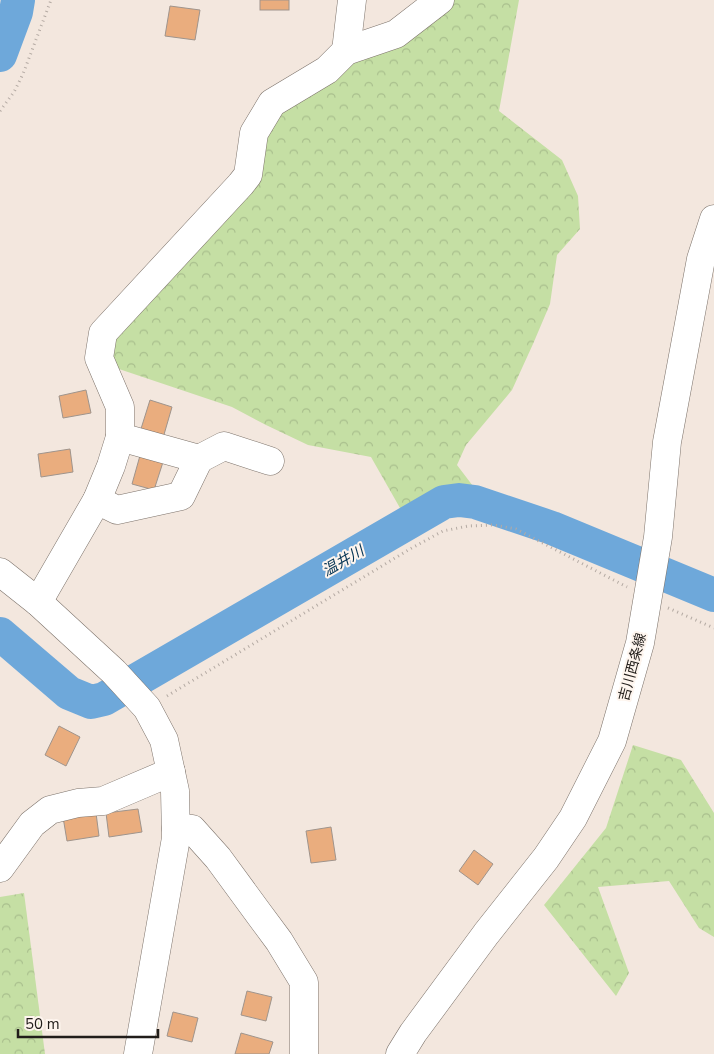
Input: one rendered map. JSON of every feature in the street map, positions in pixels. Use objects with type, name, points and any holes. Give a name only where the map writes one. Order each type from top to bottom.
[{"type":"street","points":[[346,51],[352,0]]},
{"type":"street","points":[[38,602],[97,500],[112,466],[120,437],[120,407],[100,358],[103,334],[248,175],[254,134],[272,103],[328,70],[346,51],[396,34],[440,0]]},
{"type":"street","name":"吉川西条線","points":[[400,1054],[486,934],[546,858],[573,818],[612,741],[640,643],[658,537],[667,442],[701,259],[714,218]]},
{"type":"street","points":[[120,437],[198,459]]},
{"type":"street","points":[[97,500],[118,510],[181,496],[198,459],[224,446],[270,462]]},
{"type":"street","points":[[0,572],[38,602],[114,672],[144,706],[164,740],[176,791],[176,838],[138,1054]]},
{"type":"street","points":[[0,868],[32,824],[50,810],[78,803],[103,801],[171,772]]},
{"type":"street","points":[[176,828],[192,829],[218,858],[280,941],[304,982],[304,1054]]},
{"type":"path","points":[[0,111],[14,92],[23,74],[51,0]]},
{"type":"path","points":[[144,706],[410,549],[443,531],[468,526],[493,525],[516,529],[649,592],[714,628]]},
{"type":"green space","points":[[454,0],[519,0],[499,111],[562,160],[578,196],[580,229],[557,255],[550,304],[512,390],[466,445],[457,465],[479,494],[448,497],[404,515],[371,457],[308,445],[232,407],[113,367],[111,334],[250,188],[267,115],[324,76],[410,37]]},
{"type":"green space","points":[[633,745],[681,760],[714,813],[714,937],[699,928],[669,881],[598,887],[629,973],[616,996],[544,905],[606,828]]},
{"type":"green space","points":[[24,893],[45,1054],[0,1054],[0,897]]},
{"type":"building","points":[[260,0],[289,0],[289,10],[260,10]]},
{"type":"building","points":[[170,6],[200,10],[195,40],[165,36]]},
{"type":"building","points":[[86,390],[91,413],[63,418],[59,396]]},
{"type":"building","points":[[150,400],[172,407],[163,438],[140,432]]},
{"type":"building","points":[[70,449],[73,472],[41,477],[38,454]]},
{"type":"building","points":[[141,452],[164,459],[154,490],[132,484]]},
{"type":"building","points":[[59,726],[80,737],[66,766],[45,755]]},
{"type":"building","points":[[138,809],[142,832],[109,837],[106,813]]},
{"type":"building","points":[[96,813],[99,836],[67,841],[63,817]]},
{"type":"building","points":[[331,827],[336,860],[311,863],[306,831]]},
{"type":"building","points":[[474,850],[493,864],[478,885],[459,871]]},
{"type":"building","points":[[247,991],[272,997],[266,1021],[241,1015]]},
{"type":"building","points":[[173,1012],[198,1018],[192,1042],[167,1036]]},
{"type":"building","points":[[241,1033],[273,1042],[269,1054],[235,1054]]},
{"type":"waterway","points":[[0,55],[16,12],[18,0]]},
{"type":"waterway","name":"温井川","points":[[0,634],[69,693],[91,702],[104,699],[444,502],[459,500],[475,502],[552,528],[714,595]]}]
